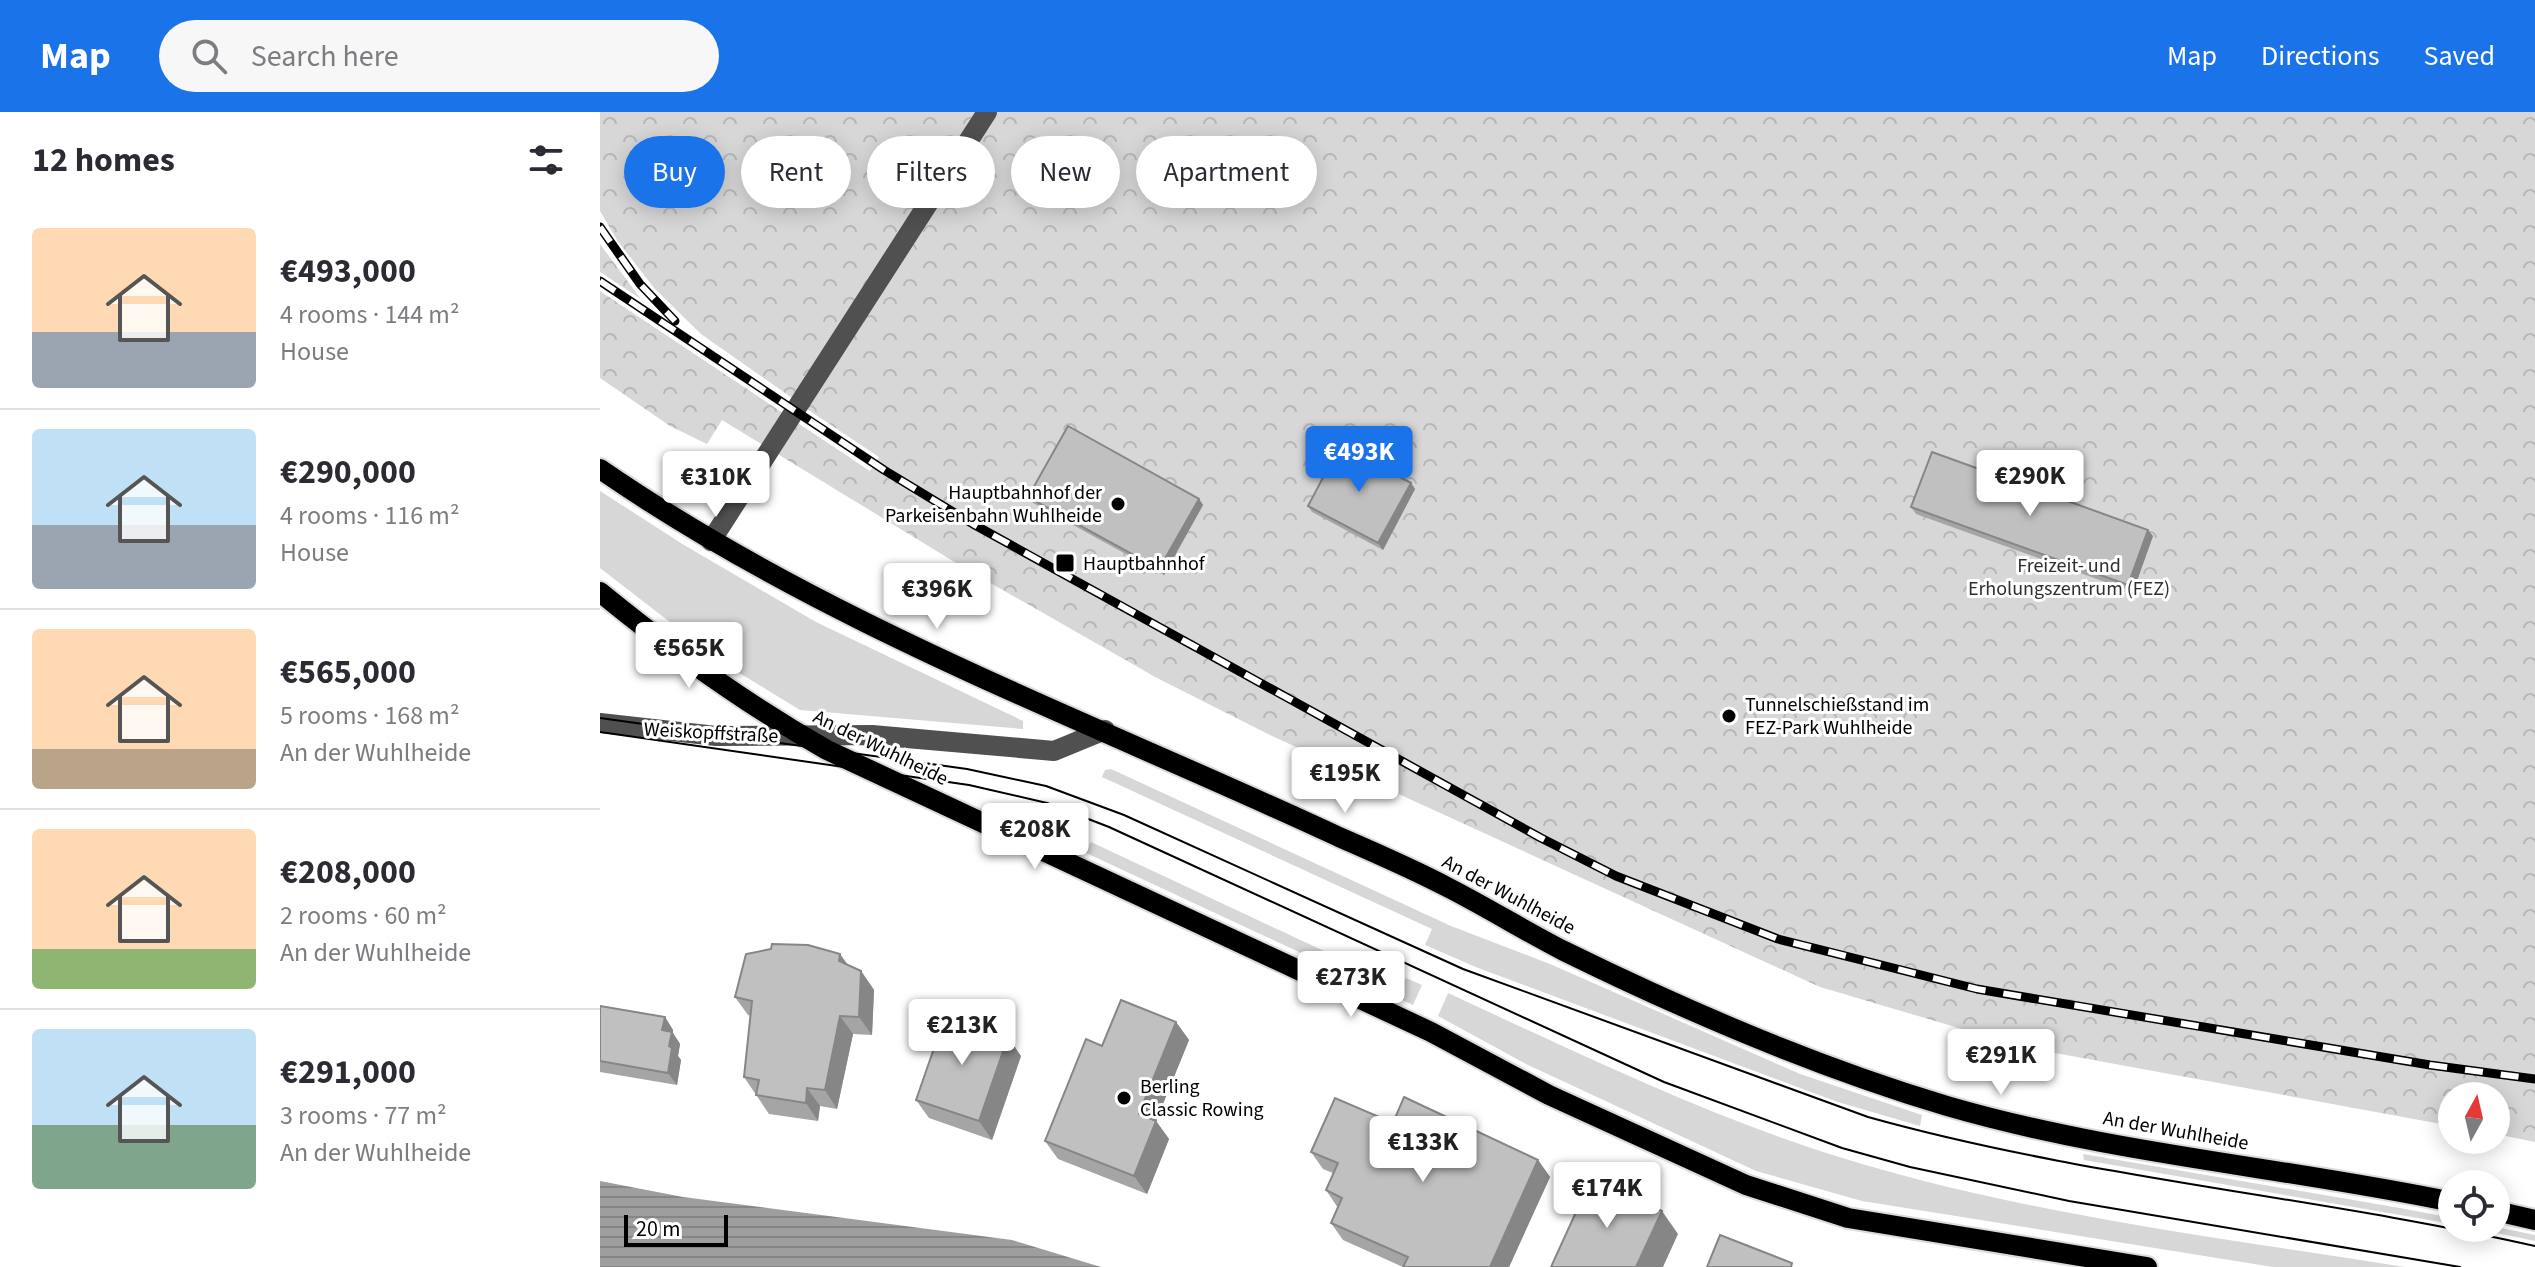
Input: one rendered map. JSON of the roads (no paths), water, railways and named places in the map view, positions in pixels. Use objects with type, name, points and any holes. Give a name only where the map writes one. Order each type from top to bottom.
[{"type":"main road","name":"An der Wuhlheide","points":[[600,469],[711,541],[821,602],[1077,721],[1105,730],[1446,886],[1560,949],[1724,1026],[1866,1080],[1952,1107],[2089,1139],[2438,1200]]},
{"type":"main road","name":"An der Wuhlheide","points":[[603,600],[680,657],[801,735],[843,758],[1431,1032],[1599,1119],[1746,1185],[1848,1218],[2147,1267]]},
{"type":"main road","points":[[2510,1214],[2535,1220]]},
{"type":"street","points":[[711,541],[987,112]]},
{"type":"street","name":"Weiskopffstraße","points":[[600,723],[716,736],[872,735],[1054,751],[1105,730]]},
{"type":"tram line","points":[[600,718],[967,769],[1046,786],[1124,815],[1463,969],[1868,1117],[2033,1156],[2368,1213],[2535,1246]]},
{"type":"tram line","points":[[600,732],[969,785],[1047,803],[1109,827],[1664,1082],[1842,1148],[1910,1167],[2069,1201],[2460,1267]]},
{"type":"railway","points":[[600,227],[640,284],[675,321]]},
{"type":"railway","points":[[600,281],[884,470],[973,524],[1541,838],[1616,876],[1778,939],[1977,989],[2430,1065],[2535,1079]]},
{"type":"place","name":"Hauptbahnhof der Parkeisenbahn Wuhlheide","points":[[1118,504]]},
{"type":"place","name":"Hauptbahnhof","points":[[1065,563]]},
{"type":"place","name":"Tunnelschießstand im FEZ-Park Wuhlheide","points":[[1729,716]]},
{"type":"place","name":"Berling Classic Rowing","points":[[1124,1098]]},
{"type":"park label","name":"Freizeit- und Erholungszentrum (FEZ)","points":[[2069,576]]}]
